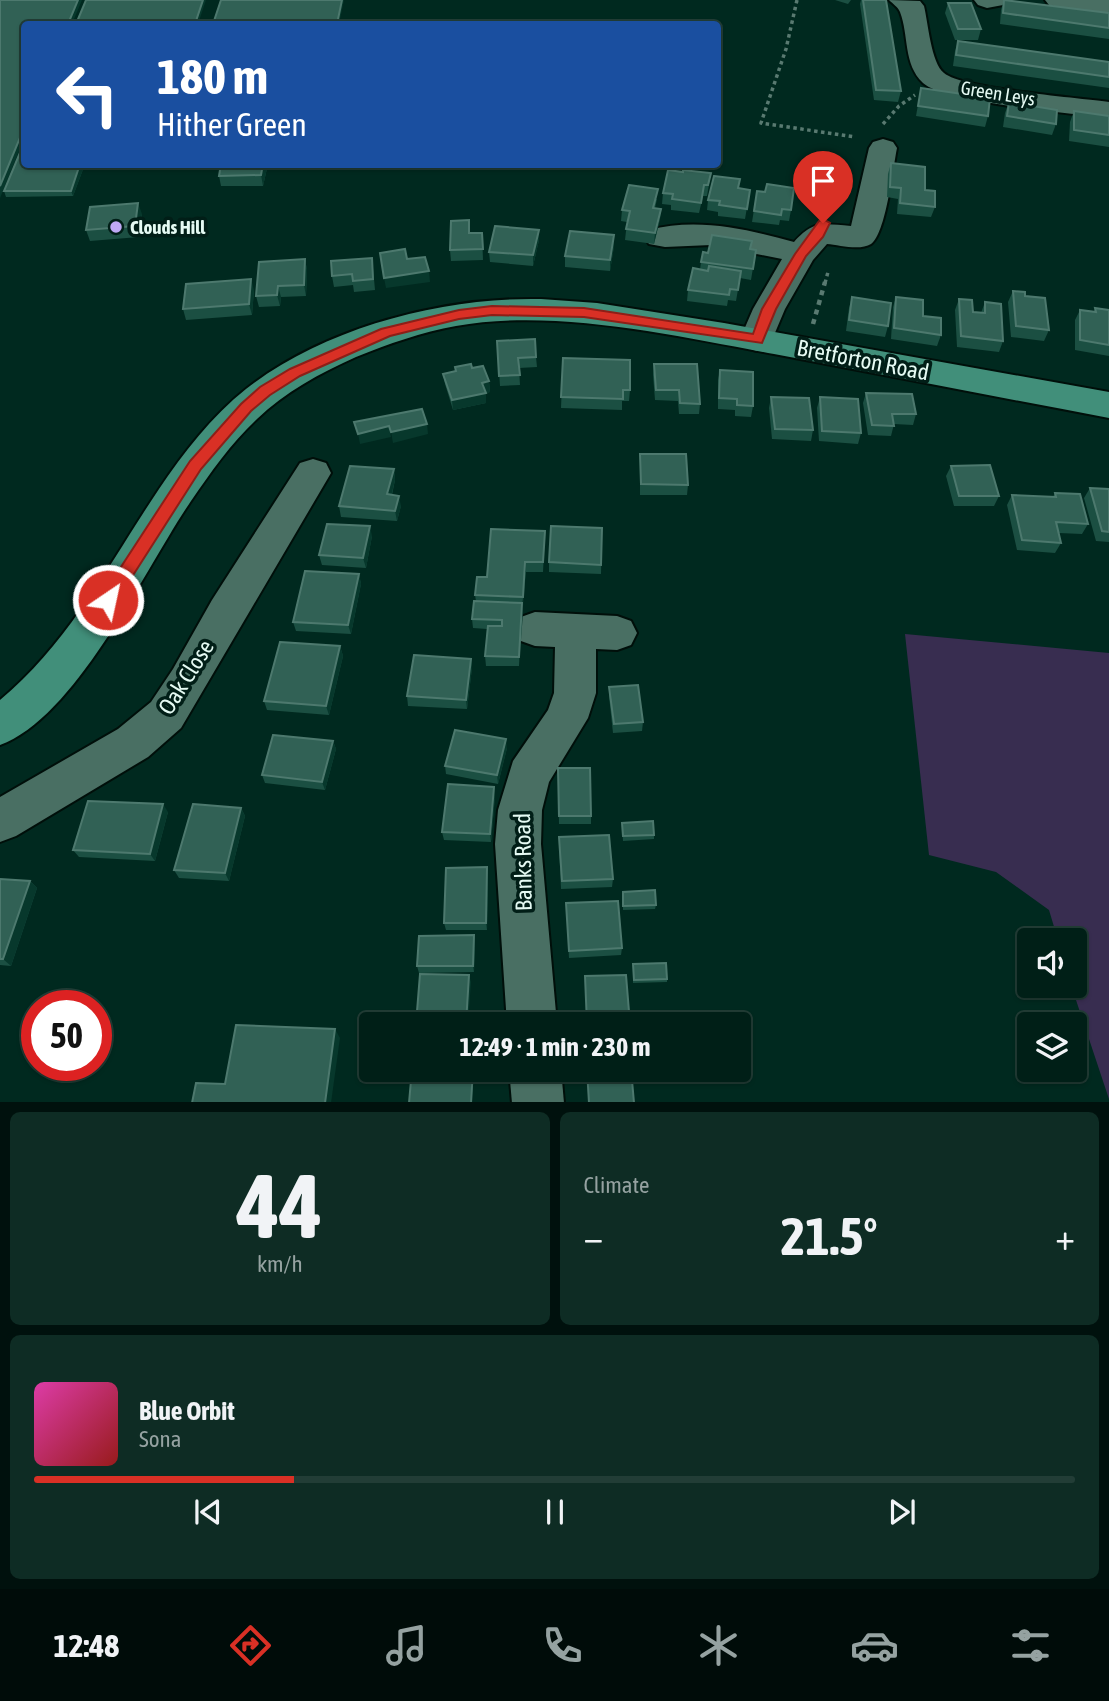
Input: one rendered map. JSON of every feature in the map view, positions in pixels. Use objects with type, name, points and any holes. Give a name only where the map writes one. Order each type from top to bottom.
[{"type":"main road","name":"Bretforton Road","points":[[0,726],[56,675],[121,582],[195,465],[217,438],[265,391],[295,372],[386,332],[459,314],[492,311],[584,313],[757,340],[1109,405]]},
{"type":"street","name":"Green Leys","points":[[906,0],[911,6],[925,67],[936,81],[968,90],[1109,110]]},
{"type":"street","points":[[987,0],[994,0]]},
{"type":"street","points":[[1058,0],[1109,8]]},
{"type":"street","points":[[660,237],[670,238],[695,233],[752,242],[814,237],[860,237],[865,231],[879,140]]},
{"type":"street","points":[[757,340],[769,309],[814,237]]},
{"type":"street","name":"Oak Close","points":[[0,821],[133,743],[166,715],[188,682],[226,612],[313,473]]},
{"type":"street","name":"Banks Road","points":[[531,1012],[518,844],[520,810],[529,775],[566,718],[575,693],[576,631]]},
{"type":"street","points":[[536,1082],[538,1102]]},
{"type":"path","points":[[761,123],[786,48],[797,0]]},
{"type":"path","points":[[879,140],[900,106],[936,81]]},
{"type":"shaded area","points":[[905,634],[1109,653],[1109,1099],[1087,1033],[1087,1012],[1080,1012],[1075,998],[1087,998],[1087,928],[1054,928],[1049,910],[996,872],[929,855]]},
{"type":"building","points":[[0,0],[78,0],[69,21],[21,21],[21,135],[0,186]]},
{"type":"building","points":[[86,0],[203,0],[196,21],[77,21]]},
{"type":"building","points":[[221,0],[342,0],[338,21],[214,21]]},
{"type":"building","points":[[863,0],[886,0],[901,91],[876,90]]},
{"type":"building","points":[[1004,0],[1109,13],[1109,28],[1003,13]]},
{"type":"building","points":[[948,3],[971,3],[981,29],[958,29]]},
{"type":"building","points":[[958,41],[1109,62],[1109,77],[956,55]]},
{"type":"building","points":[[921,88],[990,98],[988,116],[918,106]]},
{"type":"building","points":[[1009,102],[1057,110],[1056,124],[1007,116]]},
{"type":"building","points":[[1074,111],[1109,116],[1109,135],[1074,130]]},
{"type":"building","points":[[21,150],[21,168],[79,168],[71,191],[4,191]]},
{"type":"building","points":[[891,163],[925,167],[925,190],[935,191],[935,207],[900,203],[901,188],[890,187]]},
{"type":"building","points":[[220,168],[262,168],[261,175],[219,176]]},
{"type":"building","points":[[668,170],[711,173],[708,185],[704,185],[701,203],[672,199],[673,194],[663,193]]},
{"type":"building","points":[[714,176],[740,179],[738,188],[750,190],[747,209],[719,205],[720,201],[708,200]]},
{"type":"building","points":[[767,184],[794,188],[791,210],[782,209],[781,215],[754,211],[757,191],[765,192]]},
{"type":"building","points":[[629,185],[658,189],[653,208],[661,209],[655,233],[626,229],[630,211],[622,210]]},
{"type":"building","points":[[138,203],[135,226],[86,230],[90,207]]},
{"type":"building","points":[[469,220],[469,233],[482,233],[483,249],[450,250],[451,221]]},
{"type":"building","points":[[495,226],[539,230],[533,255],[489,252]]},
{"type":"building","points":[[570,231],[614,235],[610,260],[565,256]]},
{"type":"building","points":[[712,235],[752,241],[750,249],[756,250],[753,269],[701,262],[703,252],[708,253]]},
{"type":"building","points":[[405,249],[407,259],[425,257],[429,271],[384,278],[380,253]]},
{"type":"building","points":[[372,258],[373,279],[353,281],[352,274],[332,276],[331,261]]},
{"type":"building","points":[[305,259],[304,285],[278,286],[277,295],[256,296],[259,262]]},
{"type":"building","points":[[709,266],[741,271],[738,290],[730,289],[729,295],[688,290],[693,268],[708,271]]},
{"type":"building","points":[[251,279],[249,304],[183,309],[186,284]]},
{"type":"building","points":[[1013,291],[1025,292],[1025,296],[1045,298],[1049,330],[1016,326]]},
{"type":"building","points":[[852,297],[891,303],[888,326],[849,320]]},
{"type":"building","points":[[896,297],[923,300],[923,316],[941,318],[941,335],[894,328]]},
{"type":"building","points":[[959,299],[972,300],[973,312],[985,313],[985,302],[1001,304],[1003,341],[961,336]]},
{"type":"building","points":[[1095,308],[1109,310],[1109,345],[1080,340],[1080,310],[1096,312]]},
{"type":"building","points":[[535,339],[536,357],[518,358],[520,375],[499,376],[497,341]]},
{"type":"building","points":[[563,358],[630,360],[630,390],[623,390],[623,399],[561,397]]},
{"type":"building","points":[[471,364],[472,368],[483,366],[489,381],[482,383],[486,393],[452,400],[443,374],[456,371],[455,367]]},
{"type":"building","points":[[654,364],[697,364],[700,404],[680,403],[679,390],[656,390]]},
{"type":"building","points":[[720,370],[753,372],[753,406],[737,405],[737,399],[719,398]]},
{"type":"building","points":[[866,393],[912,394],[916,414],[892,414],[894,426],[872,425]]},
{"type":"building","points":[[771,397],[809,398],[813,430],[775,429]]},
{"type":"building","points":[[820,397],[858,399],[861,433],[822,431]]},
{"type":"building","points":[[422,409],[427,424],[391,432],[389,426],[358,434],[354,422]]},
{"type":"building","points":[[640,454],[686,454],[688,485],[641,484]]},
{"type":"building","points":[[990,465],[999,496],[959,496],[951,466]]},
{"type":"building","points":[[350,466],[394,469],[387,494],[399,496],[395,511],[339,506]]},
{"type":"building","points":[[1090,488],[1109,489],[1109,532],[1102,531]]},
{"type":"building","points":[[1055,493],[1080,494],[1088,524],[1056,522],[1061,543],[1022,540],[1012,495],[1056,497]]},
{"type":"building","points":[[327,524],[370,526],[363,558],[319,555]]},
{"type":"building","points":[[551,526],[602,528],[601,565],[549,562]]},
{"type":"building","points":[[491,529],[545,531],[543,562],[525,562],[523,597],[475,595],[477,577],[487,577]]},
{"type":"building","points":[[305,571],[359,574],[348,625],[293,622]]},
{"type":"building","points":[[474,601],[522,603],[519,657],[485,656],[488,626],[502,626],[502,620],[472,619]]},
{"type":"building","points":[[280,642],[340,646],[326,706],[264,701]]},
{"type":"building","points":[[414,655],[471,659],[466,700],[407,696]]},
{"type":"building","points":[[638,685],[643,722],[614,724],[609,687]]},
{"type":"building","points":[[455,730],[506,739],[497,775],[445,766]]},
{"type":"building","points":[[273,735],[333,741],[322,782],[262,775]]},
{"type":"building","points":[[558,768],[590,768],[591,816],[559,816]]},
{"type":"building","points":[[448,784],[494,787],[490,834],[442,832]]},
{"type":"building","points":[[88,801],[163,804],[150,854],[73,850]]},
{"type":"building","points":[[193,804],[241,808],[225,873],[174,870]]},
{"type":"building","points":[[653,821],[654,835],[623,836],[622,823]]},
{"type":"building","points":[[609,835],[613,879],[562,881],[559,837]]},
{"type":"building","points":[[487,867],[486,923],[444,923],[446,868]]},
{"type":"building","points":[[0,879],[30,881],[3,959],[0,959]]},
{"type":"building","points":[[655,890],[656,905],[623,906],[623,892]]},
{"type":"building","points":[[618,901],[622,948],[569,951],[566,903]]},
{"type":"building","points":[[474,935],[473,966],[417,966],[419,936]]},
{"type":"building","points":[[666,963],[667,979],[634,980],[633,964]]},
{"type":"building","points":[[420,974],[469,975],[467,1012],[417,1012]]},
{"type":"building","points":[[626,975],[629,1012],[586,1012],[585,976]]},
{"type":"building","points":[[236,1025],[335,1029],[325,1102],[192,1102],[196,1083],[225,1084]]},
{"type":"building","points":[[411,1082],[472,1082],[471,1102],[409,1102]]},
{"type":"building","points":[[588,1082],[632,1082],[634,1102],[589,1102]]},
{"type":"place","name":"Clouds Hill","points":[[116,227]]},
{"type":"route","points":[[108,600],[195,465],[246,407],[295,372],[386,332],[459,314],[492,311],[584,313],[757,340],[769,309],[801,254],[810,246],[823,223]]}]
